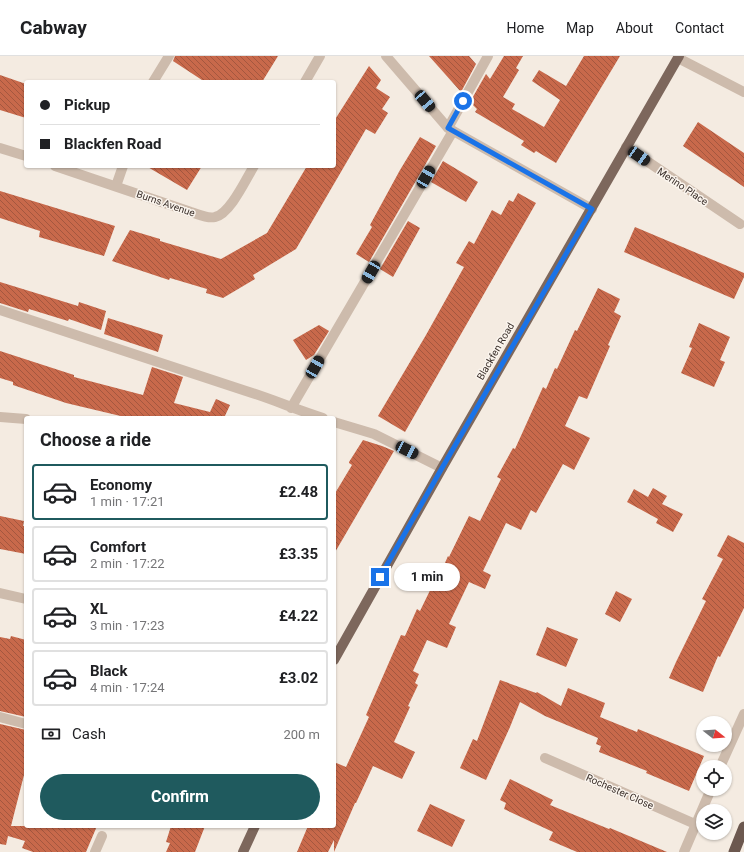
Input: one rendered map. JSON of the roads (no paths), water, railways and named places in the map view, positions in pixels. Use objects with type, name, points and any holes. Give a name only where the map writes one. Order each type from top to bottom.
[{"type":"highway","points":[[734,852],[744,827]]},
{"type":"main road","name":"Blackfen Road","points":[[336,656],[442,468],[678,57]]},
{"type":"main road","points":[[243,852],[254,828]]},
{"type":"street","points":[[155,80],[169,56]]},
{"type":"street","points":[[306,80],[320,56]]},
{"type":"street","points":[[386,56],[451,129],[592,209]]},
{"type":"street","points":[[291,408],[451,129],[488,56]]},
{"type":"street","points":[[678,57],[744,92]]},
{"type":"street","name":"Merino Place","points":[[626,147],[740,224]]},
{"type":"street","points":[[0,148],[24,155]]},
{"type":"street","name":"Burns Avenue","points":[[61,168],[207,217],[214,218],[221,215],[227,209],[253,168]]},
{"type":"street","points":[[116,186],[122,168]]},
{"type":"street","points":[[0,310],[282,403],[291,408],[316,416]]},
{"type":"street","points":[[0,417],[24,419]]},
{"type":"street","points":[[336,423],[374,434],[442,468]]},
{"type":"street","points":[[0,593],[24,599]]},
{"type":"street","points":[[723,760],[744,714]]},
{"type":"street","points":[[0,717],[24,723]]},
{"type":"street","name":"Rochester Close","points":[[545,758],[695,824]]},
{"type":"street","points":[[684,852],[708,796]]},
{"type":"street","points":[[95,852],[102,836]]}]
